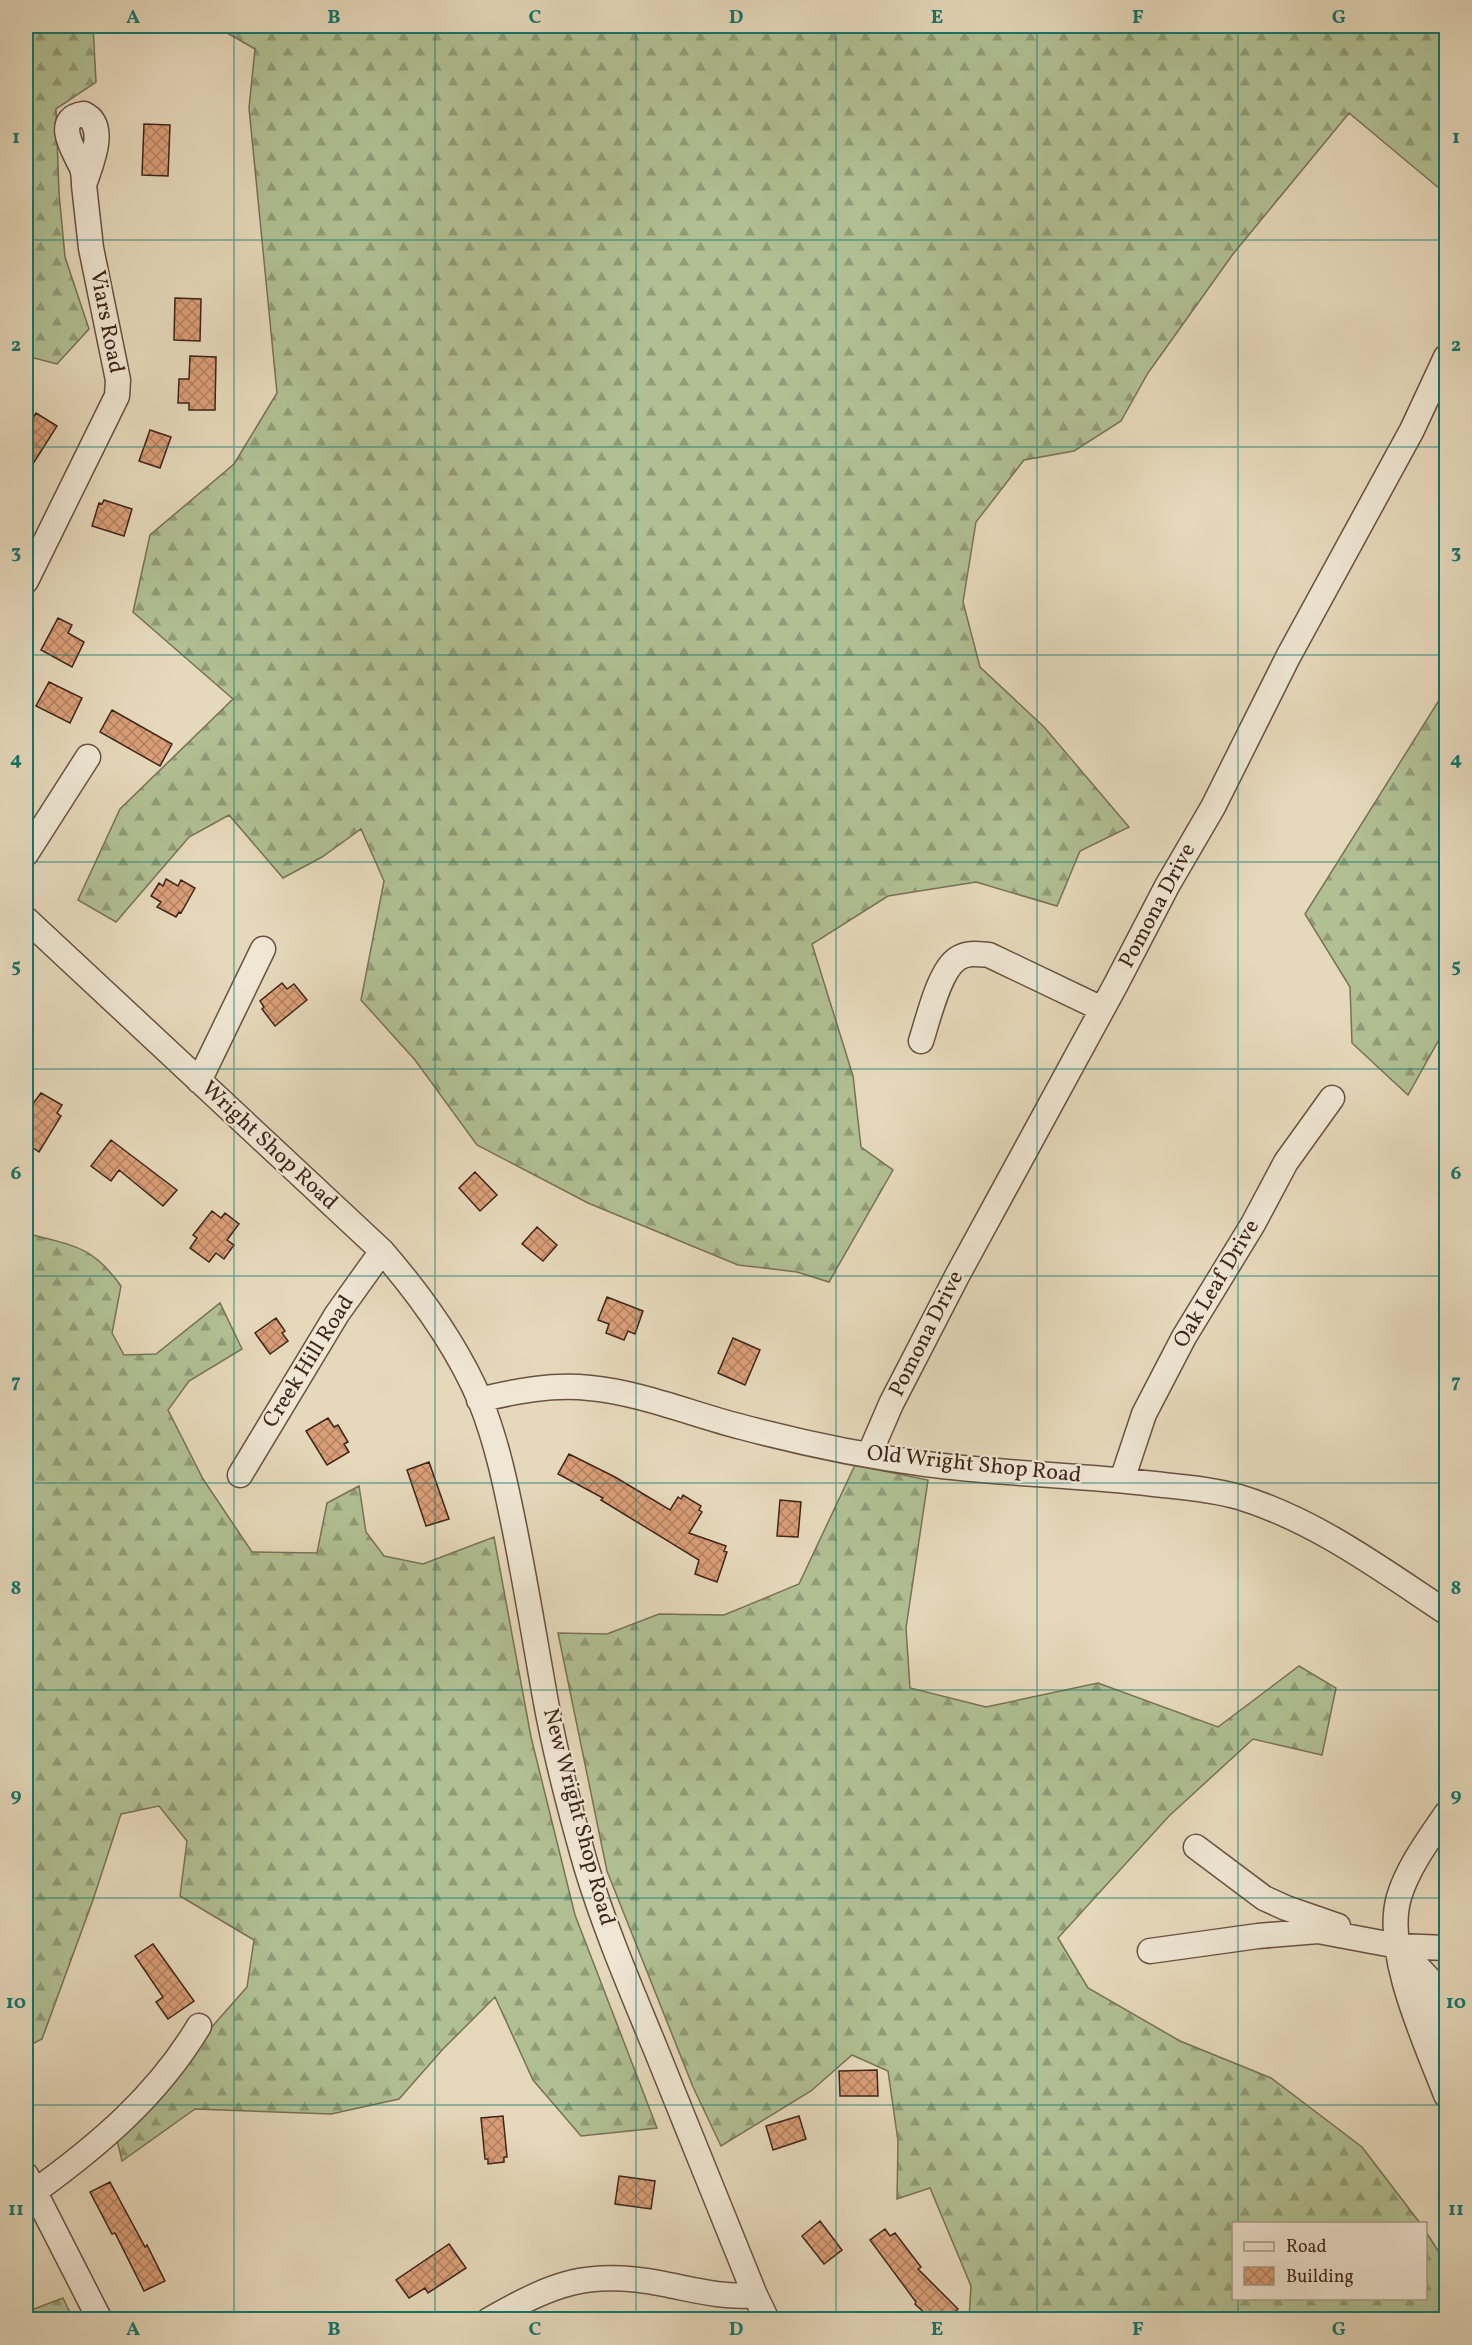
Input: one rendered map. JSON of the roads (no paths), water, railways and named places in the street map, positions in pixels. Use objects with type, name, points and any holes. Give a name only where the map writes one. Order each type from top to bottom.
[{"type":"street","name":"Viars Road","points":[[26,581],[117,396],[118,380],[91,248],[84,185]]},
{"type":"street","name":"Pomona Drive","points":[[869,1455],[891,1404],[957,1276],[1167,886],[1213,807],[1288,657],[1412,430],[1446,357]]},
{"type":"street","points":[[26,854],[88,757]]},
{"type":"street","name":"Wright Shop Road","points":[[26,919],[382,1251],[412,1286],[439,1324],[459,1356],[480,1400]]},
{"type":"street","points":[[199,1081],[263,949]]},
{"type":"street","points":[[921,1041],[946,972],[957,959],[972,953],[989,955],[1102,1009]]},
{"type":"street","name":"Oak Leaf Drive","points":[[1122,1480],[1144,1414],[1184,1337],[1253,1224],[1286,1162],[1332,1098]]},
{"type":"street","name":"Creek Hill Road","points":[[240,1475],[336,1314],[382,1251]]},
{"type":"street","name":"Old Wright Shop Road","points":[[480,1400],[515,1391],[552,1387],[589,1388],[626,1394],[742,1427],[869,1455],[1011,1473],[1122,1480],[1237,1496],[1277,1510],[1310,1526],[1370,1561],[1446,1612]]},
{"type":"street","name":"New Wright Shop Road","points":[[480,1400],[503,1474],[548,1712],[564,1785],[587,1868],[609,1933],[755,2295],[767,2319]]},
{"type":"street","points":[[1446,1814],[1425,1844],[1399,1896],[1395,1917],[1398,1946],[1407,1987],[1446,2095]]},
{"type":"street","points":[[1196,1847],[1227,1872],[1278,1905],[1398,1946],[1446,1959]]},
{"type":"street","points":[[1150,1951],[1258,1936],[1318,1931],[1398,1946],[1446,1948]]},
{"type":"street","points":[[1398,1946],[1446,1996]]},
{"type":"street","points":[[1398,1946],[1446,2041]]},
{"type":"street","points":[[100,2319],[30,2183],[78,2160],[141,2104],[164,2078],[199,2026]]},
{"type":"street","points":[[489,2319],[557,2285],[583,2279],[610,2277],[661,2283],[733,2297],[755,2295]]}]
